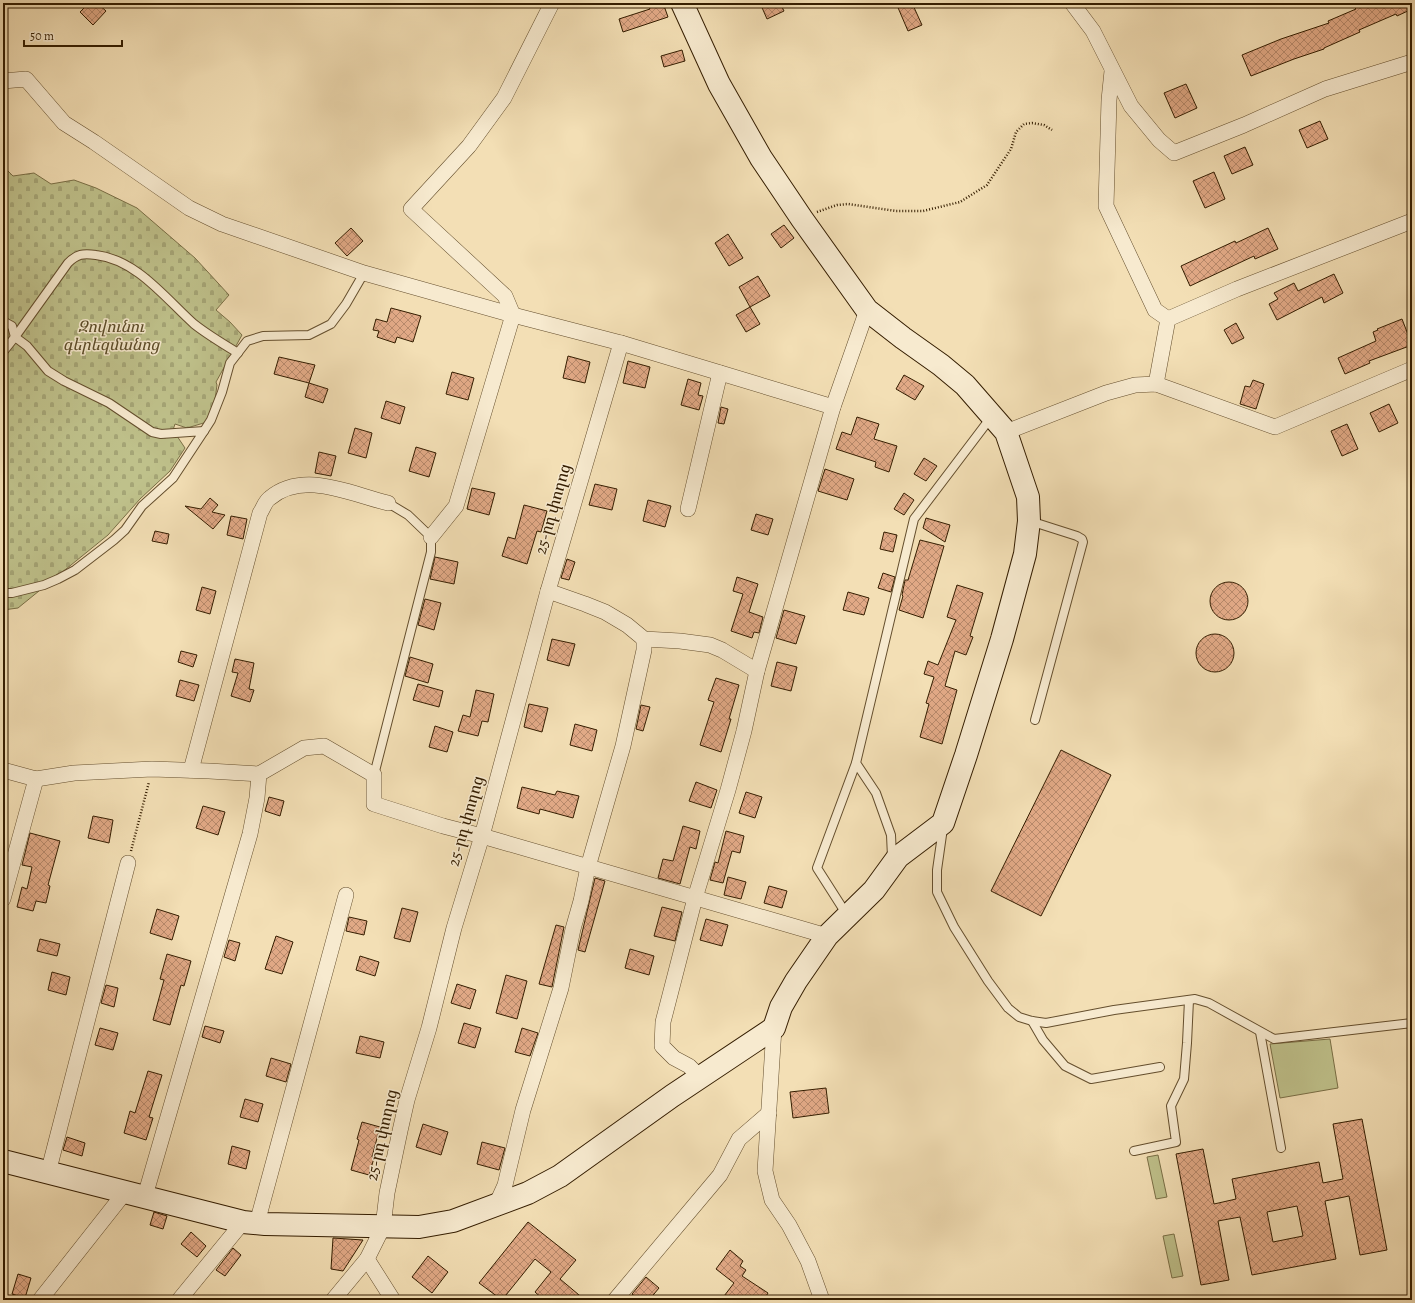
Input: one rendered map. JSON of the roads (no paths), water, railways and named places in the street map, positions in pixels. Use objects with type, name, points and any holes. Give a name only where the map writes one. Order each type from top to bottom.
[{"type":"street","points":[[431,537],[456,506],[513,315],[505,296],[411,209],[469,146],[504,98],[552,3]]},
{"type":"street","points":[[682,3],[719,84],[761,158],[802,219],[867,310],[965,385],[1006,432],[1028,497],[1029,521],[1025,554],[1004,631],[966,756],[943,823],[898,857],[874,890],[827,936],[796,981],[781,1007],[774,1028],[764,1171],[772,1200],[789,1224],[808,1261],[822,1300]]},
{"type":"street","points":[[1072,3],[1093,31],[1131,106],[1158,140],[1174,153],[1244,125],[1325,89],[1412,62]]},
{"type":"street","points":[[1112,71],[1109,100],[1106,206],[1155,310],[1168,319]]},
{"type":"street","points":[[3,81],[26,79],[64,123],[189,208],[222,224],[364,273],[513,315],[621,343],[833,406]]},
{"type":"street","points":[[1168,319],[1237,288],[1412,221]]},
{"type":"street","points":[[700,1077],[689,1066],[674,1058],[662,1046],[663,1022],[695,898],[728,790],[744,730],[757,671],[833,406],[867,310]]},
{"type":"street","points":[[1156,384],[1168,319]]},
{"type":"street","name":"25-րդ փողոց","points":[[333,1300],[367,1259],[383,1228],[387,1192],[408,1100],[429,1028],[456,921],[482,836],[548,591],[621,343]]},
{"type":"street","points":[[1006,432],[1106,393],[1134,385],[1156,384],[1275,427],[1412,369]]},
{"type":"street","points":[[688,509],[720,373]]},
{"type":"street","points":[[191,770],[260,513],[269,499],[288,487],[317,485],[336,488],[388,503]]},
{"type":"street","points":[[548,591],[605,612],[627,625],[644,639],[680,640],[710,646],[722,650],[757,671]]},
{"type":"street","points":[[496,1205],[505,1185],[523,1110],[561,988],[588,867],[623,746],[644,650],[644,639]]},
{"type":"street","points":[[3,770],[36,779],[74,773],[152,769],[260,774],[304,748],[324,746],[374,775],[374,804],[443,826],[827,936]]},
{"type":"street","points":[[40,1300],[135,1194],[250,834],[260,774]]},
{"type":"street","points":[[3,900],[36,779]]},
{"type":"street","points":[[48,1173],[128,863]]},
{"type":"street","points":[[179,1300],[250,1222],[346,895]]},
{"type":"street","points":[[3,1162],[250,1222],[383,1228],[419,1227],[453,1221],[528,1192],[560,1176],[672,1096],[774,1028]]},
{"type":"street","points":[[615,1300],[720,1175],[739,1139],[769,1113]]},
{"type":"street","points":[[367,1259],[393,1300]]},
{"type":"lane","points":[[3,352],[16,337],[68,263],[74,257],[89,254],[103,256],[121,262],[134,270],[151,283],[215,340],[238,353]]},
{"type":"lane","points":[[3,593],[12,593],[44,585],[58,579],[75,570],[114,540],[125,530],[142,506],[173,478],[211,420],[222,392],[230,363],[247,341],[263,336],[309,335],[331,324],[346,304],[364,273]]},
{"type":"lane","points":[[3,321],[12,326],[16,337],[27,346],[48,371],[64,381],[109,403],[152,432],[161,434],[204,431]]},
{"type":"lane","points":[[847,916],[817,868],[856,763],[914,519],[992,415]]},
{"type":"lane","points":[[374,775],[431,552],[431,537],[408,515],[388,503]]},
{"type":"lane","points":[[1029,521],[1077,536],[1082,539],[1083,542],[1036,720]]},
{"type":"lane","points":[[856,763],[876,793],[891,836],[892,864]]},
{"type":"lane","points":[[943,823],[937,870],[937,892],[954,927],[988,981],[1008,1008],[1019,1017],[1046,1023],[1114,1010],[1195,999],[1209,1003],[1274,1039],[1412,1023]]},
{"type":"lane","points":[[1134,1151],[1176,1142],[1171,1106],[1184,1079],[1188,1000]]},
{"type":"lane","points":[[1032,1021],[1043,1040],[1065,1066],[1091,1078],[1160,1067]]},
{"type":"lane","points":[[1260,1032],[1281,1148]]},
{"type":"park label","name":"Զովունու գերեզմանոց","points":[[111,336]]}]
